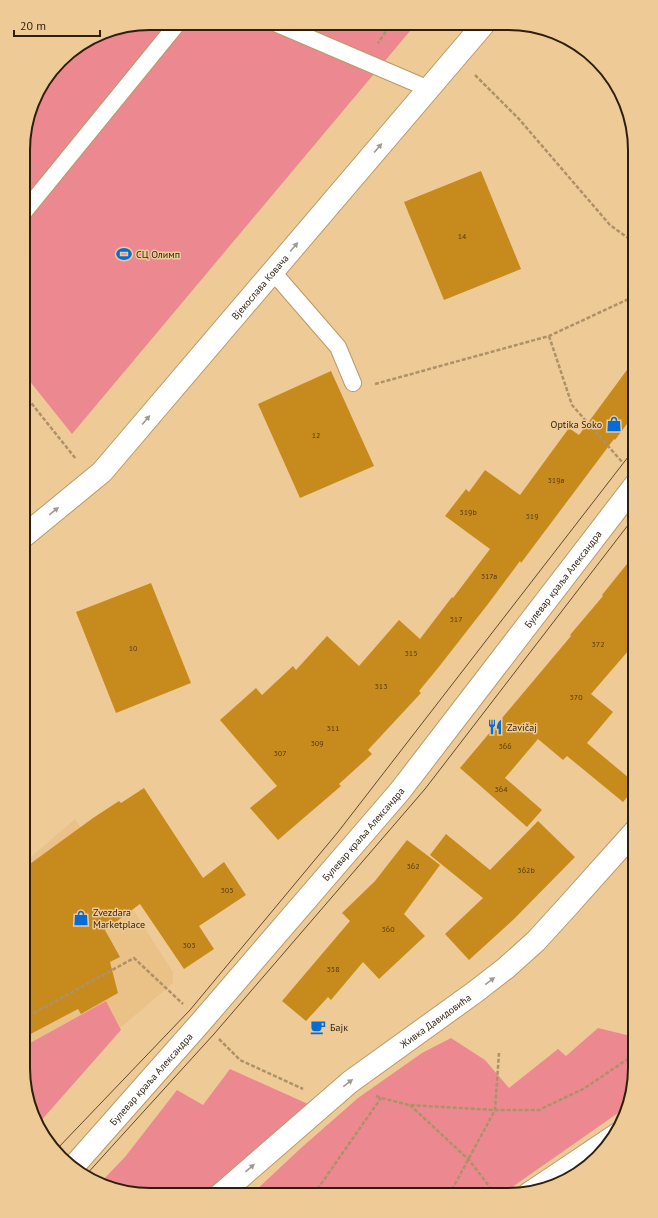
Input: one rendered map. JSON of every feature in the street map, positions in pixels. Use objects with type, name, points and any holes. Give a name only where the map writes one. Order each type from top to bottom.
[{"type":"street","name":"Вјекослава Ковача","points":[[30,531],[102,472],[479,30]]},
{"type":"street","name":"Булевар краља Александра","points":[[77,1163],[201,1022],[400,791],[628,480]]},
{"type":"street","name":"Живка Давидовића","points":[[228,1188],[327,1100],[506,968],[536,941],[628,839]]},
{"type":"lane","points":[[30,205],[172,30]]},
{"type":"lane","points":[[291,30],[429,89]]},
{"type":"lane","points":[[273,272],[338,347],[352,383]]},
{"type":"lane","points":[[537,1184],[604,1140]]},
{"type":"path","points":[[456,56],[519,119],[610,225],[628,238]]},
{"type":"path","points":[[352,383],[375,384],[548,336],[628,299]]},
{"type":"path","points":[[548,336],[572,405],[628,472]]},
{"type":"path","points":[[30,402],[76,459]]},
{"type":"path","points":[[30,1015],[134,958],[178,999]]},
{"type":"path","points":[[454,1188],[495,1110],[499,1052]]},
{"type":"path","points":[[350,1082],[381,1098],[409,1105],[495,1110],[539,1110],[585,1088],[628,1059]]},
{"type":"path","points":[[240,1060],[327,1100]]},
{"type":"path","points":[[318,1188],[381,1098]]},
{"type":"path","points":[[409,1105],[469,1160],[491,1188]]},
{"type":"shaded area","name":"СЦ Олимп","points":[[411,30],[72,434],[30,382],[31,134],[36,111],[42,97],[50,83],[60,71],[83,50],[90,46],[111,36],[134,31]]},
{"type":"shaded area","name":"Zvezdara Marketplace","points":[[75,819],[173,972],[173,983],[120,1028],[106,1001],[30,1043],[30,858]]},
{"type":"shaded area","points":[[106,1001],[121,1030],[42,1120],[32,1092],[30,1043]]},
{"type":"shaded area","points":[[598,1028],[628,1035],[628,1076],[622,1107],[620,1112],[511,1188],[258,1188],[358,1098],[422,1053],[451,1038],[485,1060],[509,1088],[558,1049],[566,1056]]},
{"type":"shaded area","points":[[230,1069],[308,1104],[215,1188],[134,1187],[104,1179],[125,1157],[177,1090],[203,1105]]},
{"type":"building","points":[[481,171],[521,269],[444,300],[404,202]]},
{"type":"building","points":[[628,368],[628,422],[615,440],[614,439],[521,563],[520,561],[419,691],[421,693],[368,750],[372,754],[339,784],[341,786],[278,840],[250,808],[277,786],[220,720],[256,688],[262,695],[293,666],[296,670],[327,636],[359,666],[399,620],[420,639],[490,549],[445,516],[466,489],[469,492],[485,470],[520,495],[569,428],[579,435]]},
{"type":"building","points":[[331,371],[374,466],[300,498],[258,404]]},
{"type":"building","points":[[628,563],[628,651],[591,694],[613,712],[587,743],[628,777],[628,796],[623,802],[567,756],[563,760],[538,739],[505,778],[542,810],[527,827],[460,768],[571,636],[570,635],[603,596],[602,595]]},
{"type":"building","points":[[151,583],[191,683],[116,713],[76,612]]},
{"type":"building","points":[[144,788],[203,878],[224,862],[246,895],[199,926],[214,949],[184,969],[140,904],[105,930],[120,957],[110,962],[118,993],[81,1014],[78,1009],[30,1034],[30,864],[93,818],[119,801],[121,803]]},
{"type":"building","points":[[538,821],[575,857],[514,919],[469,960],[445,934],[483,898],[430,855],[446,834],[490,870]]},
{"type":"building","points":[[407,840],[440,865],[404,914],[425,936],[379,979],[363,962],[331,1000],[328,997],[306,1021],[282,1001],[350,921],[342,913],[375,881]]},
{"type":"tram line","points":[[59,1146],[190,1010],[338,832],[628,457]]},
{"type":"tram line","points":[[89,1171],[214,1034],[425,789],[628,525]]},
{"type":"place","name":"СЦ Олимп","points":[[124,254]]},
{"type":"place","name":"Optika Soko","points":[[614,424]]},
{"type":"place","name":"Zavičaj","points":[[495,727]]},
{"type":"place","name":"Zvezdara Marketplace","points":[[81,918]]},
{"type":"place","name":"Бајк","points":[[318,1027]]}]
